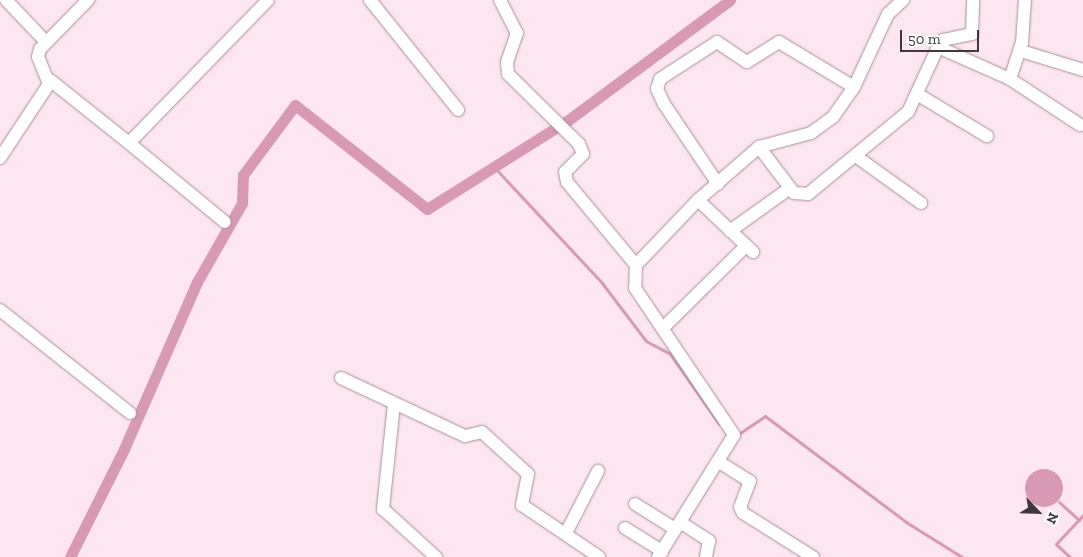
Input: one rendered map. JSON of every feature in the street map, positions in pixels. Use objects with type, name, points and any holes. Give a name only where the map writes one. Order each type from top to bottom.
[{"type":"street","points":[[6,0],[46,42]]},
{"type":"street","points":[[88,0],[46,42],[38,57],[50,80],[225,222]]},
{"type":"street","points":[[129,143],[268,0]]},
{"type":"street","points":[[370,0],[458,110]]},
{"type":"street","points":[[500,0],[517,33],[507,62],[508,74],[562,125],[583,154],[565,172],[567,182],[636,265]]},
{"type":"street","points":[[625,528],[660,554],[719,462],[734,435],[635,288],[636,265],[698,200],[759,146],[820,128],[833,117],[854,87],[888,14],[903,0]]},
{"type":"street","points":[[759,146],[796,195],[808,194],[857,157],[908,112],[943,40],[972,34],[973,0]]},
{"type":"street","points":[[1010,80],[1020,51],[1025,0]]},
{"type":"street","points":[[718,184],[664,104],[657,90],[660,79],[717,42],[747,62],[779,42],[854,87]]},
{"type":"street","points":[[938,48],[1010,80],[1080,125]]},
{"type":"street","points":[[1020,51],[1083,70]]},
{"type":"street","points":[[0,158],[50,80]]},
{"type":"street","points":[[917,94],[987,136]]},
{"type":"street","points":[[857,157],[921,203]]},
{"type":"street","points":[[730,231],[790,188]]},
{"type":"street","points":[[663,328],[749,249],[698,200]]},
{"type":"street","points":[[0,310],[130,413]]},
{"type":"street","points":[[341,378],[465,436],[482,432],[528,474],[522,505],[599,557]]},
{"type":"street","points":[[394,404],[383,509],[436,557]]},
{"type":"street","points":[[719,462],[750,481],[740,506],[743,513],[813,557]]},
{"type":"street","points":[[566,533],[598,471]]},
{"type":"street","points":[[635,504],[709,541],[706,557]]},
{"type":"shaded area","points":[[1044,469],[1058,474],[1063,488],[1058,502],[1044,507],[1030,502],[1025,488],[1030,474]]},
{"type":"waterway","points":[[70,557],[124,449],[197,282],[242,203],[243,175],[295,105],[427,209],[567,121],[730,0]]},
{"type":"waterway","points":[[494,167],[602,283],[646,341],[670,354],[719,424]]},
{"type":"waterway","points":[[737,435],[765,416],[906,522],[962,557]]},
{"type":"waterway","points":[[1059,502],[1079,520]]},
{"type":"waterway","points":[[1070,557],[1056,544],[1083,515]]}]
